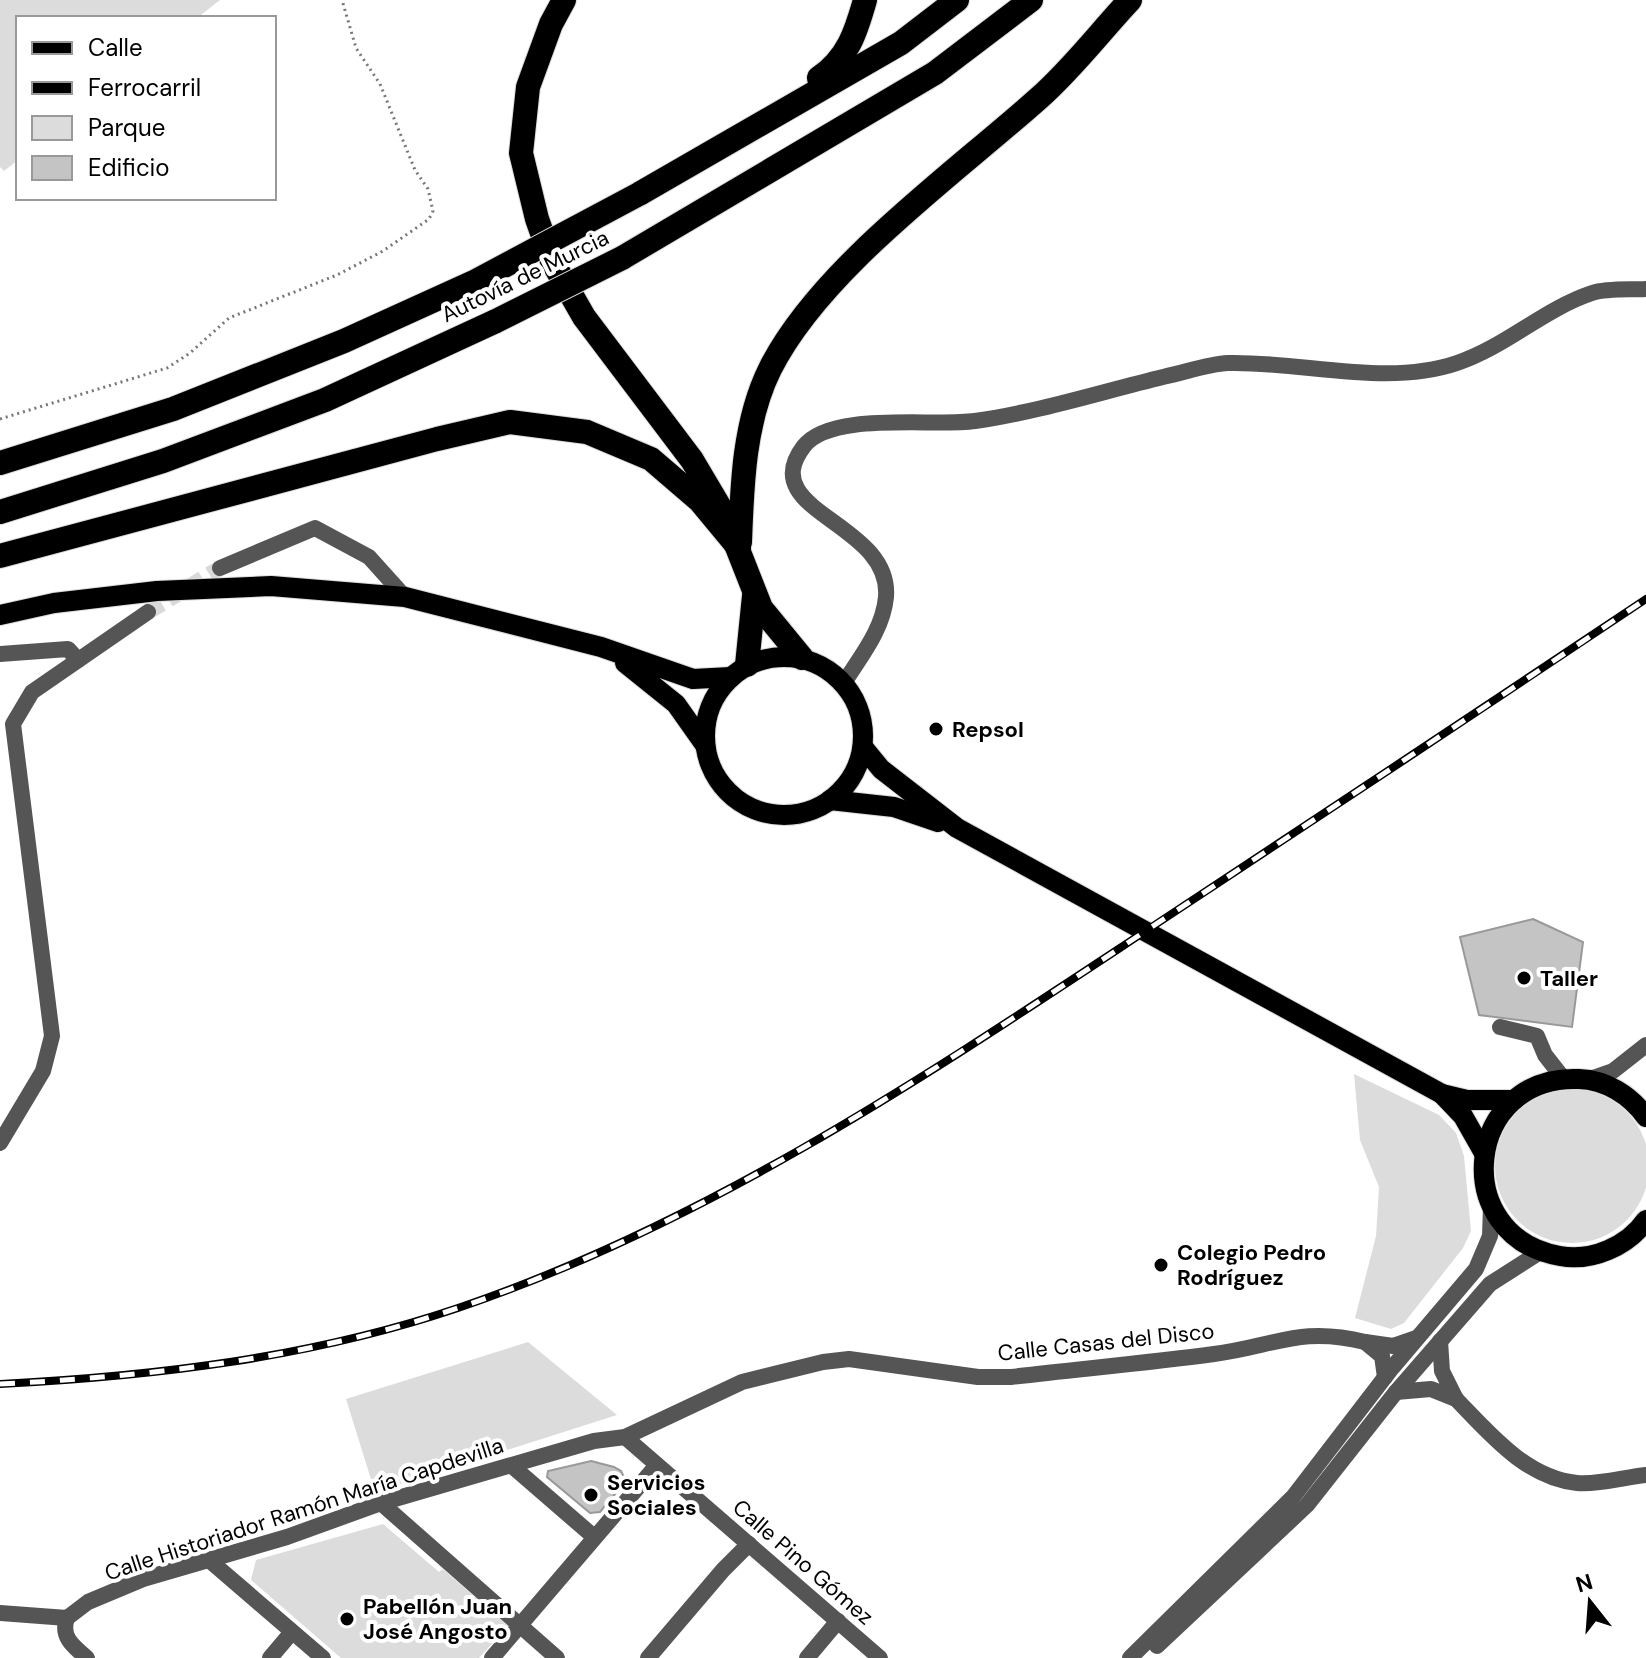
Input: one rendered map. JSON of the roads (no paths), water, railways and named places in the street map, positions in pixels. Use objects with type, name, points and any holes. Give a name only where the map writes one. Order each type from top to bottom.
[{"type":"highway","points":[[564,0],[551,24],[528,87],[521,153],[537,219],[552,261],[584,317],[692,460],[739,548],[754,594],[773,627],[802,658]]},
{"type":"highway","points":[[639,194],[834,67],[853,40],[865,0]]},
{"type":"highway","name":"Autovía de Murcia","points":[[0,463],[173,409],[344,341],[474,282],[639,194],[901,43],[957,0]]},
{"type":"highway","name":"Autovía de Murcia","points":[[0,512],[163,461],[325,400],[496,321],[622,258],[935,73],[1031,0]]},
{"type":"highway","points":[[739,548],[742,489],[756,409],[769,370],[804,314],[850,266],[1043,95],[1130,0]]},
{"type":"highway","points":[[0,556],[422,442],[510,422],[587,432],[651,459],[700,501],[739,548]]},
{"type":"highway","points":[[739,671],[754,594]]},
{"type":"main road","points":[[0,615],[54,603],[157,591],[271,586],[405,597],[601,647],[693,679],[739,671],[774,658],[802,658],[825,668],[844,683],[856,702],[862,724],[863,747],[846,785],[830,800],[809,810],[786,815],[763,812],[741,802],[724,787],[711,767],[705,745],[676,704],[650,681],[601,647]]},
{"type":"main road","points":[[705,745],[711,708],[739,671]]},
{"type":"main road","points":[[863,747],[881,769],[957,828],[1442,1094],[1467,1100],[1514,1100]]},
{"type":"main road","points":[[830,800],[894,807],[957,828]]},
{"type":"main road","points":[[1646,1117],[1637,1105],[1616,1089],[1590,1079],[1563,1078],[1537,1085],[1514,1100],[1494,1124],[1484,1153],[1483,1180],[1491,1206],[1511,1234],[1540,1252],[1564,1257],[1588,1256],[1639,1236],[1646,1220]]},
{"type":"main road","points":[[1442,1094],[1463,1116],[1484,1153]]},
{"type":"street","points":[[844,683],[879,627],[887,596],[881,565],[870,549],[811,508],[798,492],[794,466],[805,444],[830,430],[872,424],[974,421],[1226,363],[1384,374],[1457,363],[1593,293],[1646,289]]},
{"type":"street","points":[[220,568],[315,528],[369,557],[405,597]]},
{"type":"street","points":[[0,1143],[43,1071],[52,1036],[13,724],[32,692],[148,612]]},
{"type":"street","points":[[0,654],[68,649],[78,660]]},
{"type":"street","points":[[1500,1027],[1537,1036],[1545,1055],[1563,1078]]},
{"type":"street","points":[[1590,1079],[1613,1071],[1646,1045]]},
{"type":"street","points":[[1537,1085],[1546,1069],[1545,1055]]},
{"type":"street","points":[[1130,1658],[1285,1506],[1417,1337],[1476,1269],[1490,1236],[1491,1206]]},
{"type":"street","points":[[1144,1658],[1307,1505],[1396,1392],[1490,1284],[1540,1252]]},
{"type":"street","name":"Calle Casas del Disco","points":[[625,1437],[742,1382],[823,1362],[849,1359],[978,1377],[1011,1377],[1216,1354],[1308,1334],[1334,1335],[1393,1346],[1417,1337]]},
{"type":"street","points":[[1440,1341],[1442,1371],[1456,1399],[1511,1453],[1561,1480],[1580,1483],[1646,1475]]},
{"type":"street","points":[[1365,1342],[1382,1356],[1385,1377]]},
{"type":"street","points":[[1396,1392],[1431,1389],[1456,1399]]},
{"type":"street","name":"Calle Pino Gómez","points":[[625,1437],[880,1658]]},
{"type":"street","name":"Calle Historiador Ramón María Capdevilla","points":[[67,1618],[88,1602],[121,1587],[381,1503],[594,1441],[625,1437]]},
{"type":"street","points":[[492,1658],[593,1536],[657,1465]]},
{"type":"street","points":[[512,1466],[593,1536]]},
{"type":"street","points":[[381,1503],[557,1658]]},
{"type":"street","points":[[648,1658],[749,1544]]},
{"type":"street","points":[[209,1560],[323,1658]]},
{"type":"street","points":[[0,1613],[67,1618],[64,1626],[68,1640],[87,1658]]},
{"type":"street","points":[[807,1658],[838,1621]]},
{"type":"street","points":[[270,1658],[292,1632]]},
{"type":"tunnel","points":[[148,612],[220,568]]},
{"type":"railway","points":[[0,1384],[174,1370],[346,1340],[458,1308],[547,1275],[635,1236],[803,1148],[966,1048],[1646,599]]},
{"type":"place","name":"Repsol","points":[[936,729]]},
{"type":"place","name":"Taller","points":[[1524,978]]},
{"type":"place","name":"Colegio Pedro Rodríguez","points":[[1161,1265]]},
{"type":"place","name":"Servicios Sociales","points":[[591,1495]]},
{"type":"place","name":"Pabellón Juan José Angosto","points":[[347,1619]]}]
